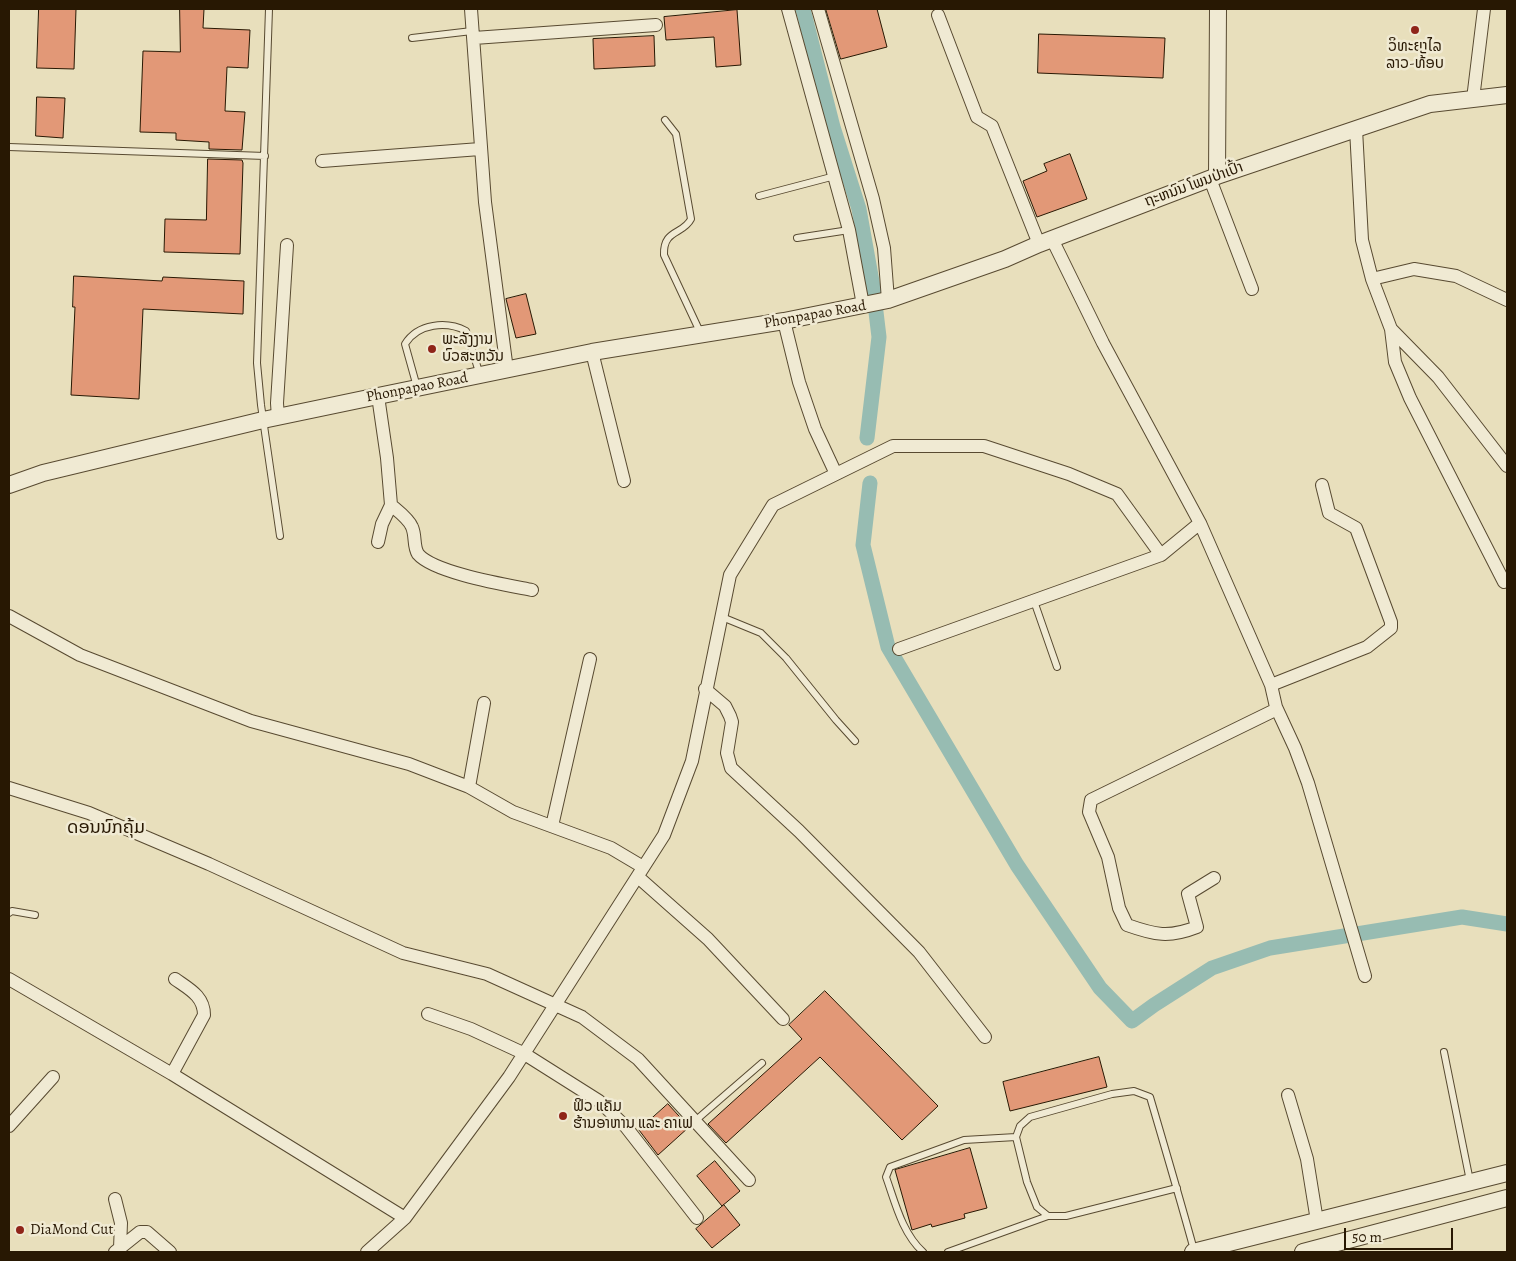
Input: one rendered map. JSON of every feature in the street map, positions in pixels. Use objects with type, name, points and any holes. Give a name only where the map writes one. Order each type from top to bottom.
[{"type":"street","points":[[471,9],[480,149],[507,370]]},
{"type":"street","points":[[788,9],[835,176],[866,305]]},
{"type":"street","points":[[818,9],[884,248],[888,300]]},
{"type":"street","points":[[1218,9],[1214,177],[1252,289]]},
{"type":"street","points":[[1473,99],[1484,9]]},
{"type":"street","points":[[938,14],[977,117],[992,126],[1045,242],[1103,343],[1200,523],[1271,685],[1276,707],[1296,748],[1365,976]]},
{"type":"street","points":[[473,34],[656,25]]},
{"type":"street","name":"ຖະຫນົນ ໂພນປ່າເປົ້າ","points":[[888,300],[1005,259],[1214,177],[1430,104],[1507,95]]},
{"type":"street","points":[[1356,129],[1362,240],[1372,279],[1390,329],[1396,362],[1410,398],[1504,582]]},
{"type":"street","points":[[322,161],[480,149]]},
{"type":"street","points":[[270,419],[277,403],[286,245]]},
{"type":"street","points":[[1372,279],[1414,269],[1456,276],[1507,300]]},
{"type":"street","name":"Phonpapao Road","points":[[9,485],[43,472],[378,396],[592,352],[702,335],[888,300]]},
{"type":"street","points":[[784,320],[798,382],[836,474]]},
{"type":"street","points":[[1390,329],[1438,377],[1507,466]]},
{"type":"street","points":[[592,352],[624,481]]},
{"type":"street","points":[[378,396],[387,458],[391,505],[382,524],[378,542]]},
{"type":"street","points":[[367,1252],[405,1218],[509,1076],[522,1053],[556,1005],[664,835],[692,762],[705,689],[730,575],[773,505],[893,446],[984,446],[1069,474],[1118,494],[1161,555]]},
{"type":"street","points":[[1271,685],[1367,647],[1391,628],[1391,622],[1356,528],[1329,513],[1322,486]]},
{"type":"street","points":[[391,505],[410,523],[415,536],[415,548],[426,560],[440,567],[476,578],[532,590]]},
{"type":"street","points":[[899,649],[1161,555],[1200,523]]},
{"type":"street","points":[[9,616],[80,655],[251,721],[409,764],[468,786],[513,812],[611,848],[640,872],[708,939],[783,1019]]},
{"type":"street","points":[[552,826],[590,659]]},
{"type":"street","points":[[705,689],[725,706],[732,722],[727,753],[731,768],[799,831],[919,952],[984,1037]]},
{"type":"street","points":[[468,786],[484,703]]},
{"type":"street","points":[[1214,878],[1188,894],[1197,928],[1176,935],[1144,931],[1127,925],[1119,908],[1108,858],[1089,812],[1091,800],[1273,711],[1276,707]]},
{"type":"street","points":[[9,788],[88,813],[209,864],[403,953],[486,974],[582,1017],[638,1059],[749,1180]]},
{"type":"street","points":[[9,979],[172,1074],[405,1218]]},
{"type":"street","points":[[172,1074],[204,1015],[204,1004],[196,994],[175,979]]},
{"type":"street","points":[[428,1014],[471,1029],[522,1053],[599,1101],[626,1127],[697,1218]]},
{"type":"street","points":[[9,1126],[53,1078]]},
{"type":"street","points":[[1288,1095],[1307,1158],[1317,1221]]},
{"type":"street","points":[[1194,1252],[1507,1173]]},
{"type":"street","points":[[1310,1252],[1507,1198]]},
{"type":"street","points":[[115,1199],[121,1223],[118,1250]]},
{"type":"street","points":[[118,1250],[140,1232],[147,1232],[170,1252]]},
{"type":"lane","points":[[269,9],[257,363],[270,419],[280,536]]},
{"type":"lane","points":[[412,38],[473,34]]},
{"type":"lane","points":[[665,120],[676,134],[691,219],[688,224],[672,233],[667,239],[664,245],[664,255],[702,335]]},
{"type":"lane","points":[[9,147],[265,156]]},
{"type":"lane","points":[[759,196],[835,176]]},
{"type":"lane","points":[[797,238],[849,230]]},
{"type":"lane","points":[[417,388],[405,344],[410,336],[419,330],[440,324],[455,325],[466,331],[480,376]]},
{"type":"lane","points":[[1034,601],[1057,667]]},
{"type":"lane","points":[[722,617],[761,633],[786,658],[836,720],[855,740]]},
{"type":"lane","points":[[9,913],[12,911],[35,914]]},
{"type":"lane","points":[[1444,1052],[1470,1182]]},
{"type":"lane","points":[[695,1121],[762,1062]]},
{"type":"lane","points":[[1048,1216],[1037,1207],[1027,1182],[1016,1136],[1020,1126],[1030,1116],[1134,1090],[1150,1097],[1194,1252]]},
{"type":"lane","points":[[923,1252],[906,1231],[886,1177],[890,1167],[964,1140],[1016,1136]]},
{"type":"lane","points":[[948,1252],[1048,1216],[1066,1216],[1177,1188]]},
{"type":"building","points":[[39,9],[76,9],[74,69],[37,68]]},
{"type":"building","points":[[180,9],[204,9],[203,28],[250,30],[248,68],[227,67],[225,111],[245,112],[242,150],[209,149],[209,142],[176,140],[176,133],[140,132],[143,51],[180,52]]},
{"type":"building","points":[[826,9],[877,9],[887,47],[841,59]]},
{"type":"building","points":[[737,10],[741,65],[716,67],[714,37],[666,40],[664,17]]},
{"type":"building","points":[[1039,34],[1165,38],[1163,78],[1038,73]]},
{"type":"building","points":[[654,36],[655,66],[594,69],[593,39]]},
{"type":"building","points":[[37,97],[65,98],[63,138],[36,136]]},
{"type":"building","points":[[1070,154],[1087,199],[1037,217],[1023,181],[1047,171],[1044,164]]},
{"type":"building","points":[[208,159],[242,160],[240,254],[164,252],[165,219],[206,220]]},
{"type":"building","points":[[74,276],[162,281],[163,277],[244,281],[243,314],[143,309],[139,399],[71,395],[75,307],[73,307]]},
{"type":"building","points":[[526,294],[536,334],[516,338],[506,299]]},
{"type":"building","points":[[825,991],[938,1106],[902,1140],[820,1057],[726,1143],[708,1124],[802,1039],[789,1025]]},
{"type":"building","points":[[1099,1057],[1107,1087],[1010,1111],[1003,1082]]},
{"type":"building","points":[[668,1104],[689,1127],[658,1155],[639,1130]]},
{"type":"building","points":[[970,1148],[987,1208],[964,1214],[965,1218],[932,1227],[931,1224],[912,1230],[895,1170]]},
{"type":"building","points":[[715,1161],[740,1191],[722,1206],[697,1176]]},
{"type":"building","points":[[724,1205],[740,1225],[712,1248],[696,1229]]},
{"type":"waterway","points":[[803,9],[833,127],[859,209],[873,287],[879,337],[867,438]]},
{"type":"waterway","points":[[870,483],[863,545],[888,647],[1017,865],[1100,988],[1132,1021],[1212,968],[1270,948],[1462,917],[1507,924]]},
{"type":"place","name":"ວິທະຍາໄລ ລາວ-ທ້ັອບ","points":[[1415,30]]},
{"type":"place","name":"ພະລັງງານ ບົວສະຫວັນ","points":[[432,349]]},
{"type":"place","name":"ຟິວ ແຄັມ ຮ້ານອາຫານ ແລະ ຄາເຟ","points":[[563,1116]]},
{"type":"place","name":"DiaMond Cut","points":[[20,1230]]},
{"type":"district","name":"ດອນນົກຄຸ້ມ","points":[[106,829]]}]
